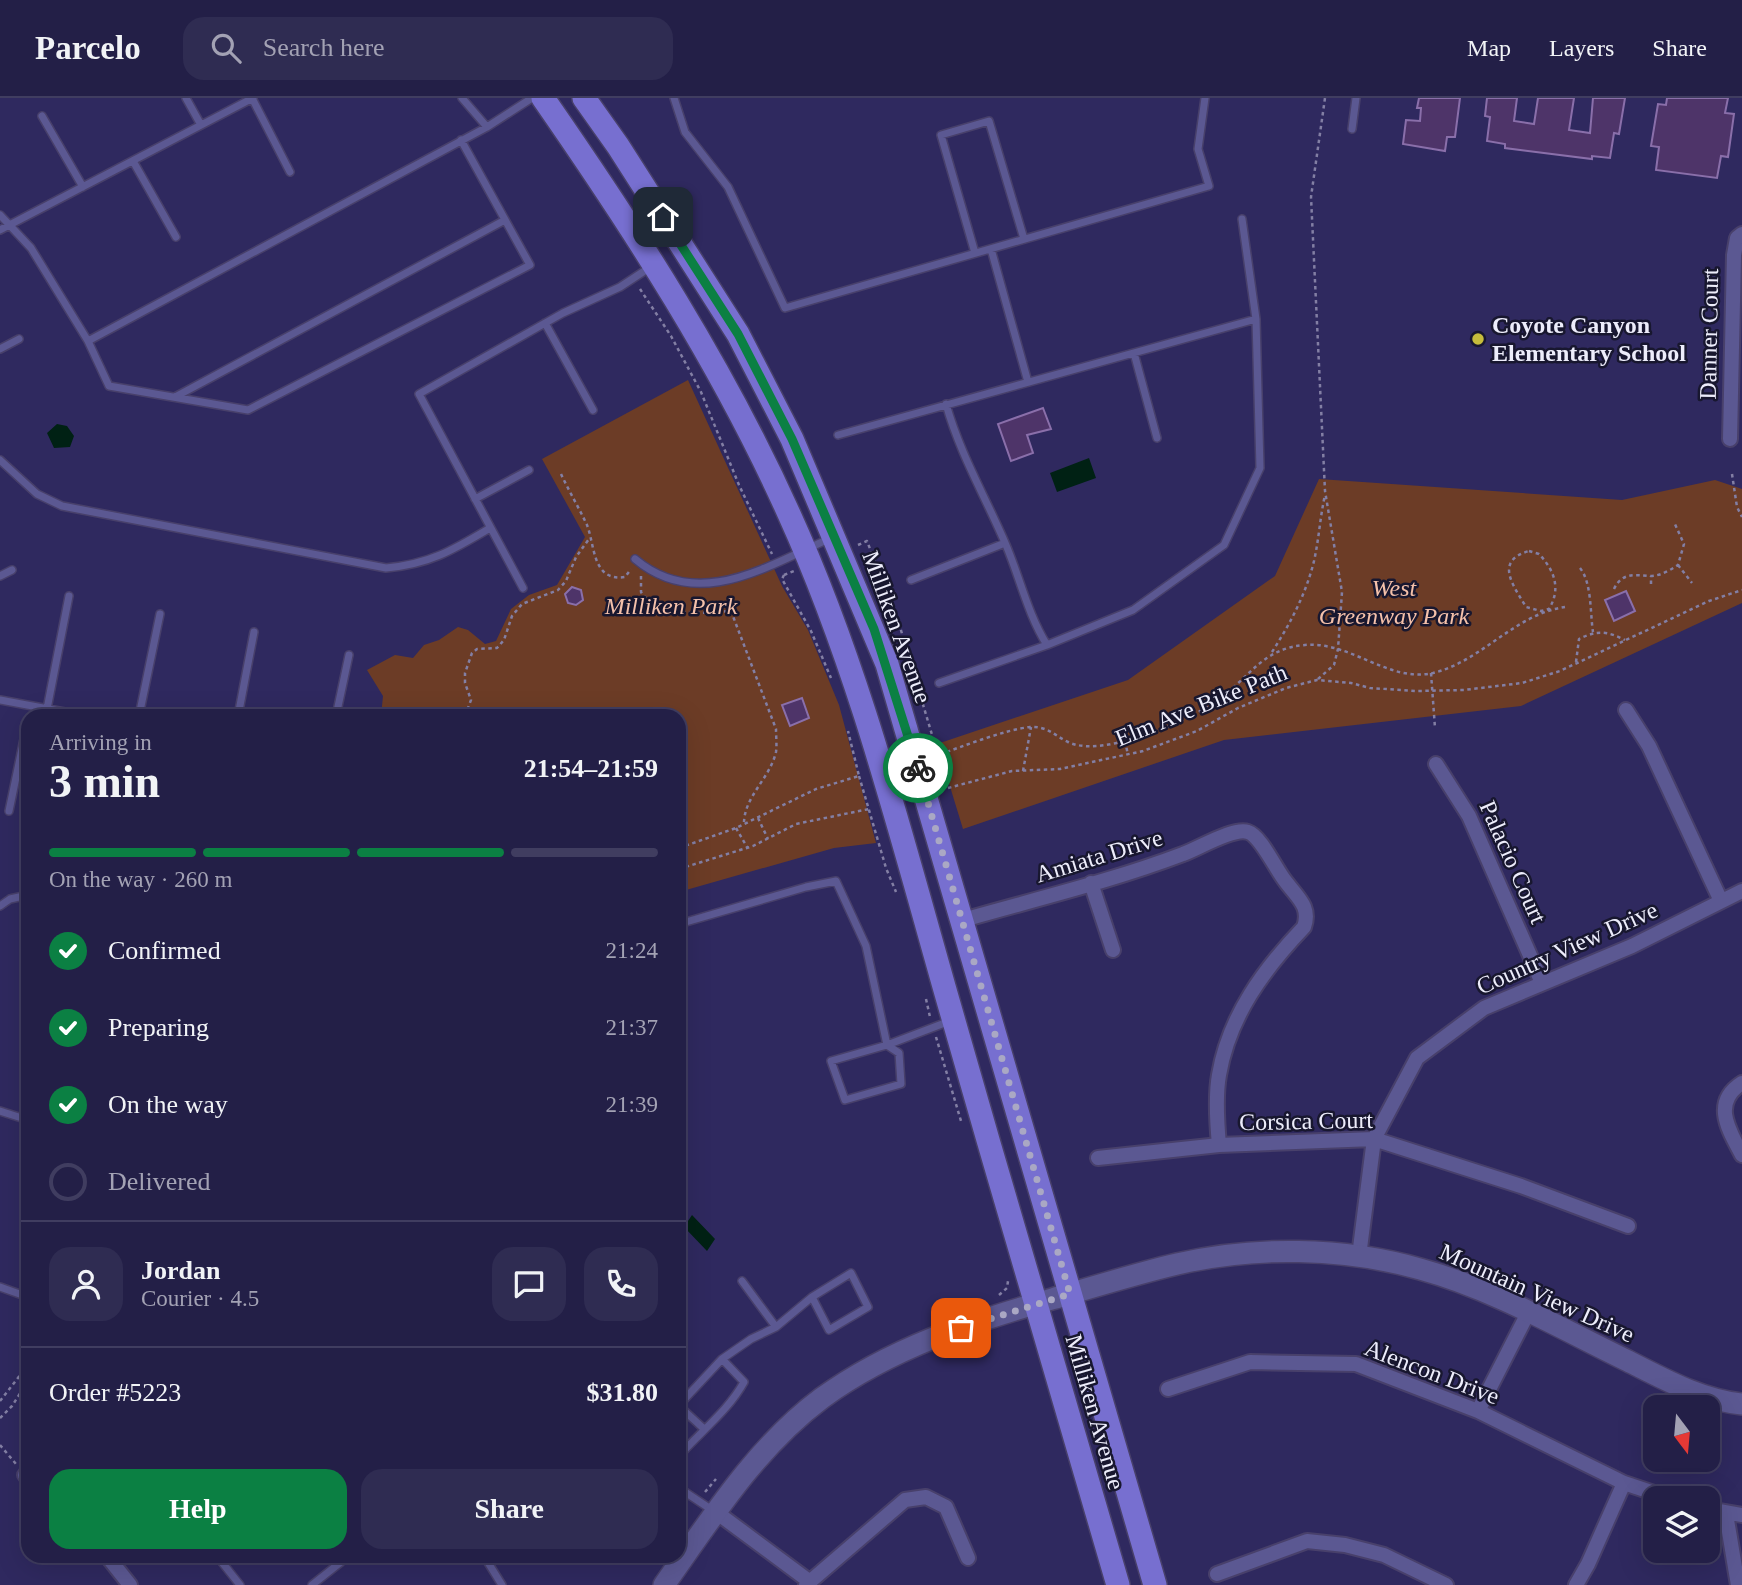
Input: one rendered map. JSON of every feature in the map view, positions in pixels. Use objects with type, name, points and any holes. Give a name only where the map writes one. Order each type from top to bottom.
[{"type":"main road","name":"Milliken Avenue","points":[[543,98],[656,263],[752,435],[804,550],[852,676],[943,1023],[1037,1304],[1118,1585]]},
{"type":"main road","name":"Milliken Avenue","points":[[584,98],[618,146],[738,334],[792,439],[887,664],[1155,1585]]},
{"type":"street","name":"Danner Court","points":[[1730,439],[1734,255],[1737,238],[1742,234]]},
{"type":"street","points":[[1626,710],[1649,746],[1721,901]]},
{"type":"street","name":"Palacio Court","points":[[1436,764],[1469,816],[1542,983]]},
{"type":"street","name":"Amiata Drive","points":[[963,920],[1183,855],[1235,832],[1246,830],[1255,835],[1280,875],[1306,907],[1308,916],[1304,927],[1256,984],[1235,1019],[1219,1076],[1219,1145]]},
{"type":"street","points":[[1091,883],[1113,950]]},
{"type":"street","name":"Country View Drive","points":[[1359,1256],[1374,1139],[1417,1058],[1484,1008],[1632,946],[1742,891]]},
{"type":"street","points":[[1742,1083],[1731,1090],[1725,1106],[1725,1123],[1742,1154]]},
{"type":"street","name":"Corsica Court","points":[[1098,1158],[1219,1145],[1374,1139],[1521,1186],[1628,1226]]},
{"type":"street","name":"Mountain View Drive","points":[[686,1554],[778,1435],[823,1398],[876,1364],[936,1336],[1178,1264],[1242,1255],[1293,1252],[1359,1256],[1420,1269],[1480,1290],[1686,1389],[1742,1405]]},
{"type":"street","points":[[1478,1411],[1528,1313]]},
{"type":"street","name":"Alencon Drive","points":[[1168,1389],[1250,1362],[1356,1364],[1478,1411],[1624,1483],[1643,1489]]},
{"type":"street","points":[[1576,1585],[1624,1483]]},
{"type":"street","points":[[716,1512],[807,1583],[905,1500],[926,1497],[946,1507],[968,1558]]},
{"type":"street","points":[[1720,1512],[1742,1515]]},
{"type":"street","points":[[1726,1514],[1738,1585]]},
{"type":"street","points":[[1217,1574],[1307,1541],[1345,1545],[1384,1555],[1446,1585]]},
{"type":"street","points":[[113,1563],[130,1585]]},
{"type":"street","name":"Mountain View Drive","points":[[664,1585],[680,1563]]},
{"type":"lane","points":[[186,98],[201,125]]},
{"type":"lane","points":[[0,230],[252,98],[290,172]]},
{"type":"lane","points":[[462,98],[487,127]]},
{"type":"lane","points":[[88,341],[487,127],[532,98]]},
{"type":"lane","points":[[678,99],[685,132],[728,187],[785,308],[1209,186],[1198,149],[1205,98]]},
{"type":"lane","points":[[1352,129],[1356,98]]},
{"type":"lane","points":[[43,116],[83,187]]},
{"type":"lane","points":[[975,253],[941,135],[989,121],[1024,239]]},
{"type":"lane","points":[[0,215],[31,248],[88,341],[109,386],[248,411],[530,265],[461,140]]},
{"type":"lane","points":[[133,161],[176,237]]},
{"type":"lane","points":[[939,683],[1047,645],[1133,610],[1224,545],[1260,468],[1256,319],[1242,219]]},
{"type":"lane","points":[[174,398],[505,220]]},
{"type":"lane","points":[[991,249],[1028,382]]},
{"type":"lane","points":[[523,588],[419,394],[545,323],[621,287],[656,263]]},
{"type":"lane","points":[[838,435],[1256,319]]},
{"type":"lane","points":[[545,323],[593,410]]},
{"type":"lane","points":[[0,349],[19,339]]},
{"type":"lane","points":[[1134,353],[1157,438]]},
{"type":"lane","points":[[946,404],[953,430],[1005,542],[1037,629],[1047,645]]},
{"type":"lane","points":[[0,460],[37,494],[62,506],[386,568],[408,566],[441,556],[490,528]]},
{"type":"lane","points":[[475,499],[528,470]]},
{"type":"lane","points":[[635,559],[652,572],[678,582],[708,585],[777,562],[835,537]]},
{"type":"lane","points":[[911,580],[1005,542]]},
{"type":"lane","points":[[0,576],[12,570]]},
{"type":"lane","points":[[0,700],[47,709],[69,596]]},
{"type":"lane","points":[[140,709],[160,614]]},
{"type":"lane","points":[[239,709],[254,632]]},
{"type":"lane","points":[[337,709],[349,655]]},
{"type":"lane","points":[[9,811],[21,752]]},
{"type":"lane","points":[[686,921],[836,881],[866,946],[887,1045],[899,1053],[901,1084],[845,1100],[831,1061],[887,1045],[943,1023]]},
{"type":"lane","points":[[0,906],[21,897]]},
{"type":"lane","points":[[0,1111],[21,1118]]},
{"type":"lane","points":[[686,1398],[722,1359],[776,1327],[812,1297],[851,1273],[868,1307],[830,1330],[812,1297]]},
{"type":"lane","points":[[742,1281],[776,1327]]},
{"type":"lane","points":[[0,1287],[21,1294]]},
{"type":"lane","points":[[686,1448],[732,1403],[744,1382],[722,1359]]},
{"type":"lane","points":[[686,1413],[703,1429]]},
{"type":"lane","points":[[686,1492],[716,1512]]},
{"type":"lane","points":[[223,1563],[240,1585]]},
{"type":"lane","points":[[312,1585],[340,1563]]},
{"type":"lane","points":[[488,1563],[502,1585]]},
{"type":"path","points":[[1317,680],[1334,665],[1338,649],[1342,592],[1325,491],[1311,197],[1325,98]]},
{"type":"path","points":[[640,289],[671,336],[701,392],[739,485],[784,575],[782,579],[811,632],[834,686]]},
{"type":"path","points":[[561,474],[589,528],[593,556],[609,575],[625,577],[631,569]]},
{"type":"path","points":[[1732,474],[1737,507],[1742,517]]},
{"type":"path","points":[[867,541],[900,626],[938,755],[1031,727],[1057,733],[1068,742],[1093,745],[1125,741],[1185,720],[1218,699],[1272,652],[1293,617],[1305,589],[1314,560],[1325,491]]},
{"type":"path","points":[[1614,589],[1618,581],[1626,576],[1666,573],[1678,565],[1684,544],[1674,522]]},
{"type":"path","points":[[468,709],[471,700],[465,673],[472,653],[477,649],[497,648],[504,640],[512,616],[522,604],[558,590],[566,581],[576,557],[589,538]]},
{"type":"path","points":[[1272,652],[1307,644],[1350,651],[1389,669],[1431,673],[1465,660],[1495,639],[1549,609],[1557,588],[1547,563],[1539,554],[1529,551],[1516,555],[1510,562],[1508,574],[1526,607],[1541,611],[1549,609],[1565,607]]},
{"type":"path","points":[[1678,565],[1692,583]]},
{"type":"path","points":[[1580,568],[1586,575],[1589,587],[1588,600],[1593,632]]},
{"type":"path","points":[[641,576],[641,592],[651,603],[677,611],[731,611],[776,729],[774,758],[748,803],[744,824]]},
{"type":"path","points":[[1651,576],[1651,584]]},
{"type":"path","name":"Elm Ave Bike Path","points":[[948,788],[1023,771],[1060,769],[1129,755],[1197,731],[1238,708],[1286,688],[1317,680],[1351,683],[1370,688],[1432,691],[1522,683],[1576,663],[1709,601],[1742,590]]},
{"type":"path","points":[[1576,663],[1578,639],[1593,632],[1608,632],[1625,640]]},
{"type":"path","points":[[1431,673],[1435,728]]},
{"type":"path","points":[[846,721],[886,868],[897,894]]},
{"type":"path","points":[[1023,771],[1031,727]]},
{"type":"path","points":[[1125,741],[1129,755]]},
{"type":"path","points":[[686,846],[736,828],[816,789],[859,776]]},
{"type":"path","points":[[686,867],[748,848],[796,824],[869,809]]},
{"type":"path","points":[[758,818],[768,839]]},
{"type":"path","points":[[736,828],[748,848]]},
{"type":"path","points":[[924,988],[943,1023],[962,1123]]},
{"type":"path","points":[[996,1297],[1007,1288],[1009,1278]]},
{"type":"path","points":[[0,1401],[21,1374]]},
{"type":"path","points":[[0,1419],[21,1392]]},
{"type":"path","points":[[0,1446],[21,1471]]},
{"type":"path","points":[[698,1500],[722,1472]]},
{"type":"green space","name":"Milliken Park","points":[[688,380],[782,586],[808,630],[839,705],[876,843],[834,848],[686,890],[686,709],[382,709],[383,696],[367,670],[395,655],[413,658],[424,645],[439,640],[458,627],[468,630],[485,644],[496,641],[511,609],[529,595],[557,585],[585,537],[542,459]]},
{"type":"green space","name":"West Greenway Park","points":[[1319,479],[1622,500],[1715,480],[1742,489],[1742,603],[1521,706],[1224,740],[963,829],[937,744],[1128,680],[1275,576]]},
{"type":"shaded area","points":[[57,424],[67,426],[74,436],[70,447],[54,448],[47,433]]},
{"type":"shaded area","points":[[1089,458],[1096,478],[1057,492],[1050,473]]},
{"type":"shaded area","points":[[692,1215],[715,1239],[707,1251],[686,1229]]},
{"type":"building","points":[[1419,98],[1460,98],[1455,137],[1447,137],[1445,151],[1403,144],[1406,120],[1420,121],[1421,108],[1417,108]]},
{"type":"building","points":[[1487,98],[1517,98],[1514,121],[1534,124],[1538,98],[1574,98],[1569,130],[1590,133],[1593,98],[1625,98],[1619,134],[1614,133],[1610,158],[1592,156],[1592,159],[1505,148],[1505,144],[1487,141],[1490,117],[1485,116]]},
{"type":"building","points":[[1667,98],[1728,98],[1725,113],[1734,114],[1728,157],[1721,156],[1717,178],[1656,170],[1659,147],[1651,146],[1658,104],[1666,105]]},
{"type":"building","points":[[1043,408],[1051,429],[1027,435],[1033,453],[1011,461],[998,424]]},
{"type":"building","points":[[572,587],[581,590],[583,600],[576,605],[568,603],[565,594]]},
{"type":"building","points":[[1626,591],[1635,611],[1614,621],[1605,600]]},
{"type":"building","points":[[802,698],[809,718],[790,726],[782,705]]},
{"type":"way so far","points":[[918,768],[1070,1294],[961,1328]]},
{"type":"place","name":"Coyote Canyon Elementary School","points":[[1478,339]]},
{"type":"route","points":[[663,217],[738,334],[792,439],[874,629],[918,768]]}]
